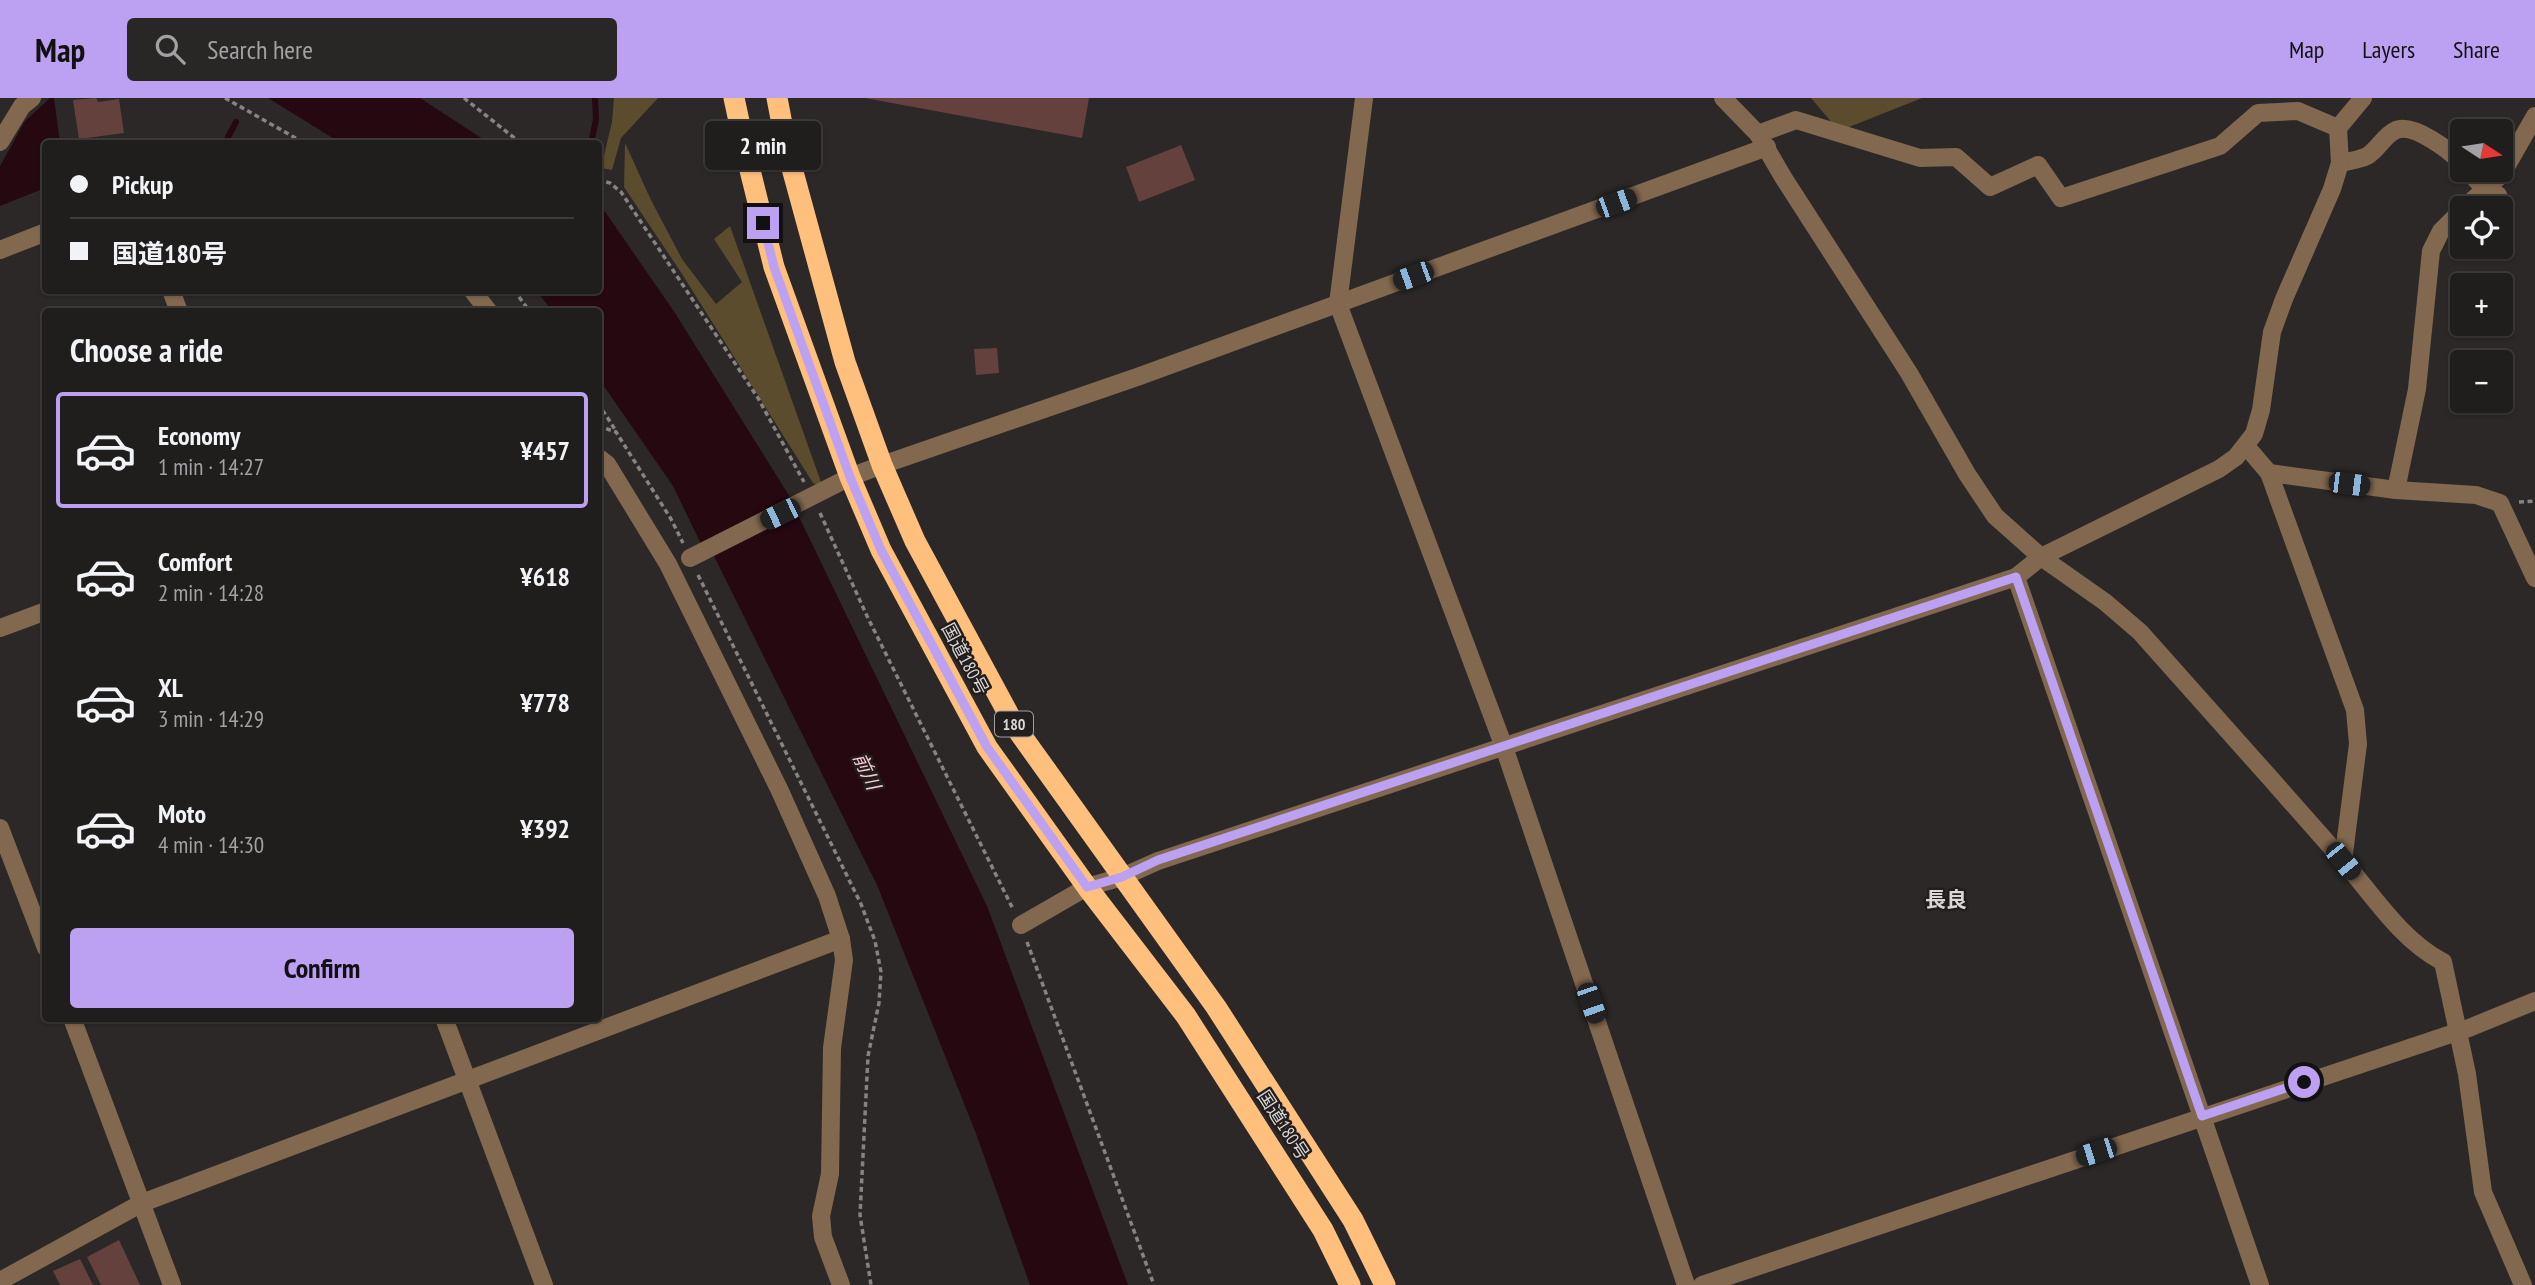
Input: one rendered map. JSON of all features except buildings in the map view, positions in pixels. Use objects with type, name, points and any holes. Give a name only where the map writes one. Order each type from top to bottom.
[{"type":"highway","name":"国道180号","points":[[734,98],[774,267],[850,477],[881,550],[987,747],[1087,887],[1186,1016],[1323,1230],[1350,1285]]},
{"type":"highway","name":"国道180号","points":[[777,98],[787,150],[845,362],[882,465],[915,541],[1016,728],[1216,1007],[1346,1209],[1385,1285]]},
{"type":"street","points":[[0,142],[22,106],[32,98]]},
{"type":"street","points":[[1364,98],[1338,304],[1504,747],[1686,1285]]},
{"type":"street","points":[[1723,98],[1763,141],[1995,516],[2041,557],[2105,602],[2140,632],[2387,914],[2427,954],[2443,962],[2459,1031],[2483,1192],[2524,1285]]},
{"type":"street","points":[[1021,925],[1087,887],[1122,877],[1158,860],[2016,577],[2041,557],[2219,469],[2246,446],[2254,434],[2261,410],[2272,332],[2332,190],[2340,163],[2338,128],[2363,98]]},
{"type":"street","points":[[693,556],[807,501],[850,477],[1338,304],[1763,141],[1796,120],[1920,158],[1956,157],[1990,187],[2038,165],[2061,198],[2220,146],[2258,113],[2298,111],[2338,128]]},
{"type":"street","points":[[2476,196],[2502,174],[2535,116]]},
{"type":"street","points":[[2340,163],[2368,156],[2393,131],[2400,129],[2410,129],[2450,150]]},
{"type":"street","points":[[2478,182],[2498,196]]},
{"type":"street","points":[[2396,490],[2417,389],[2431,251],[2441,231],[2450,222]]},
{"type":"street","points":[[0,250],[42,234]]},
{"type":"street","points":[[475,294],[486,308]]},
{"type":"street","points":[[2246,446],[2269,473],[2355,710],[2358,744],[2343,861]]},
{"type":"street","points":[[602,460],[607,464],[668,565],[780,791],[827,896],[841,939],[844,960],[832,1048],[830,1174],[821,1216],[823,1237],[841,1285]]},
{"type":"street","points":[[2269,473],[2396,490],[2476,495],[2500,503],[2535,578]]},
{"type":"street","points":[[2016,577],[2260,1285]]},
{"type":"street","points":[[0,628],[42,612]]},
{"type":"street","points":[[0,828],[42,938]]},
{"type":"street","points":[[0,1280],[142,1203],[841,939]]},
{"type":"street","points":[[1702,1285],[2459,1031],[2535,1002]]},
{"type":"street","points":[[74,1022],[172,1285]]},
{"type":"street","points":[[445,1022],[544,1285]]},
{"type":"path","points":[[225,98],[299,140]]},
{"type":"path","points":[[464,98],[517,140]]},
{"type":"path","points":[[602,181],[610,183],[621,192],[758,398],[807,501],[1021,925],[1154,1285]]},
{"type":"path","points":[[602,409],[693,556]]},
{"type":"path","points":[[602,427],[616,432]]},
{"type":"shaded area","points":[[614,98],[658,98],[621,138],[612,170],[602,168],[602,164],[612,122]]},
{"type":"shaded area","points":[[1811,98],[1922,98],[1839,131]]},
{"type":"shaded area","points":[[625,143],[682,259],[716,304],[742,282],[714,239],[730,226],[822,485],[813,483],[624,187]]},
{"type":"water","points":[[50,98],[54,98],[60,140],[42,140],[42,189],[0,206],[0,166],[25,121]]},
{"type":"water","points":[[268,98],[420,98],[484,140],[336,140]]},
{"type":"water","name":"前川","points":[[602,207],[675,313],[788,494],[987,906],[1128,1285],[1030,1285],[975,1131],[877,885],[712,552],[702,546],[673,486],[602,383],[602,308],[550,308],[539,294],[602,294]]},
{"type":"waterway","points":[[592,140],[596,119],[595,98]]},
{"type":"waterway","points":[[227,140],[236,122]]},
{"type":"district","name":"長良","points":[[1946,900]]},
{"type":"route","points":[[763,223],[774,267],[850,477],[881,550],[987,747],[1087,887],[1122,877],[1158,860],[2016,577],[2202,1116],[2304,1082]]}]
